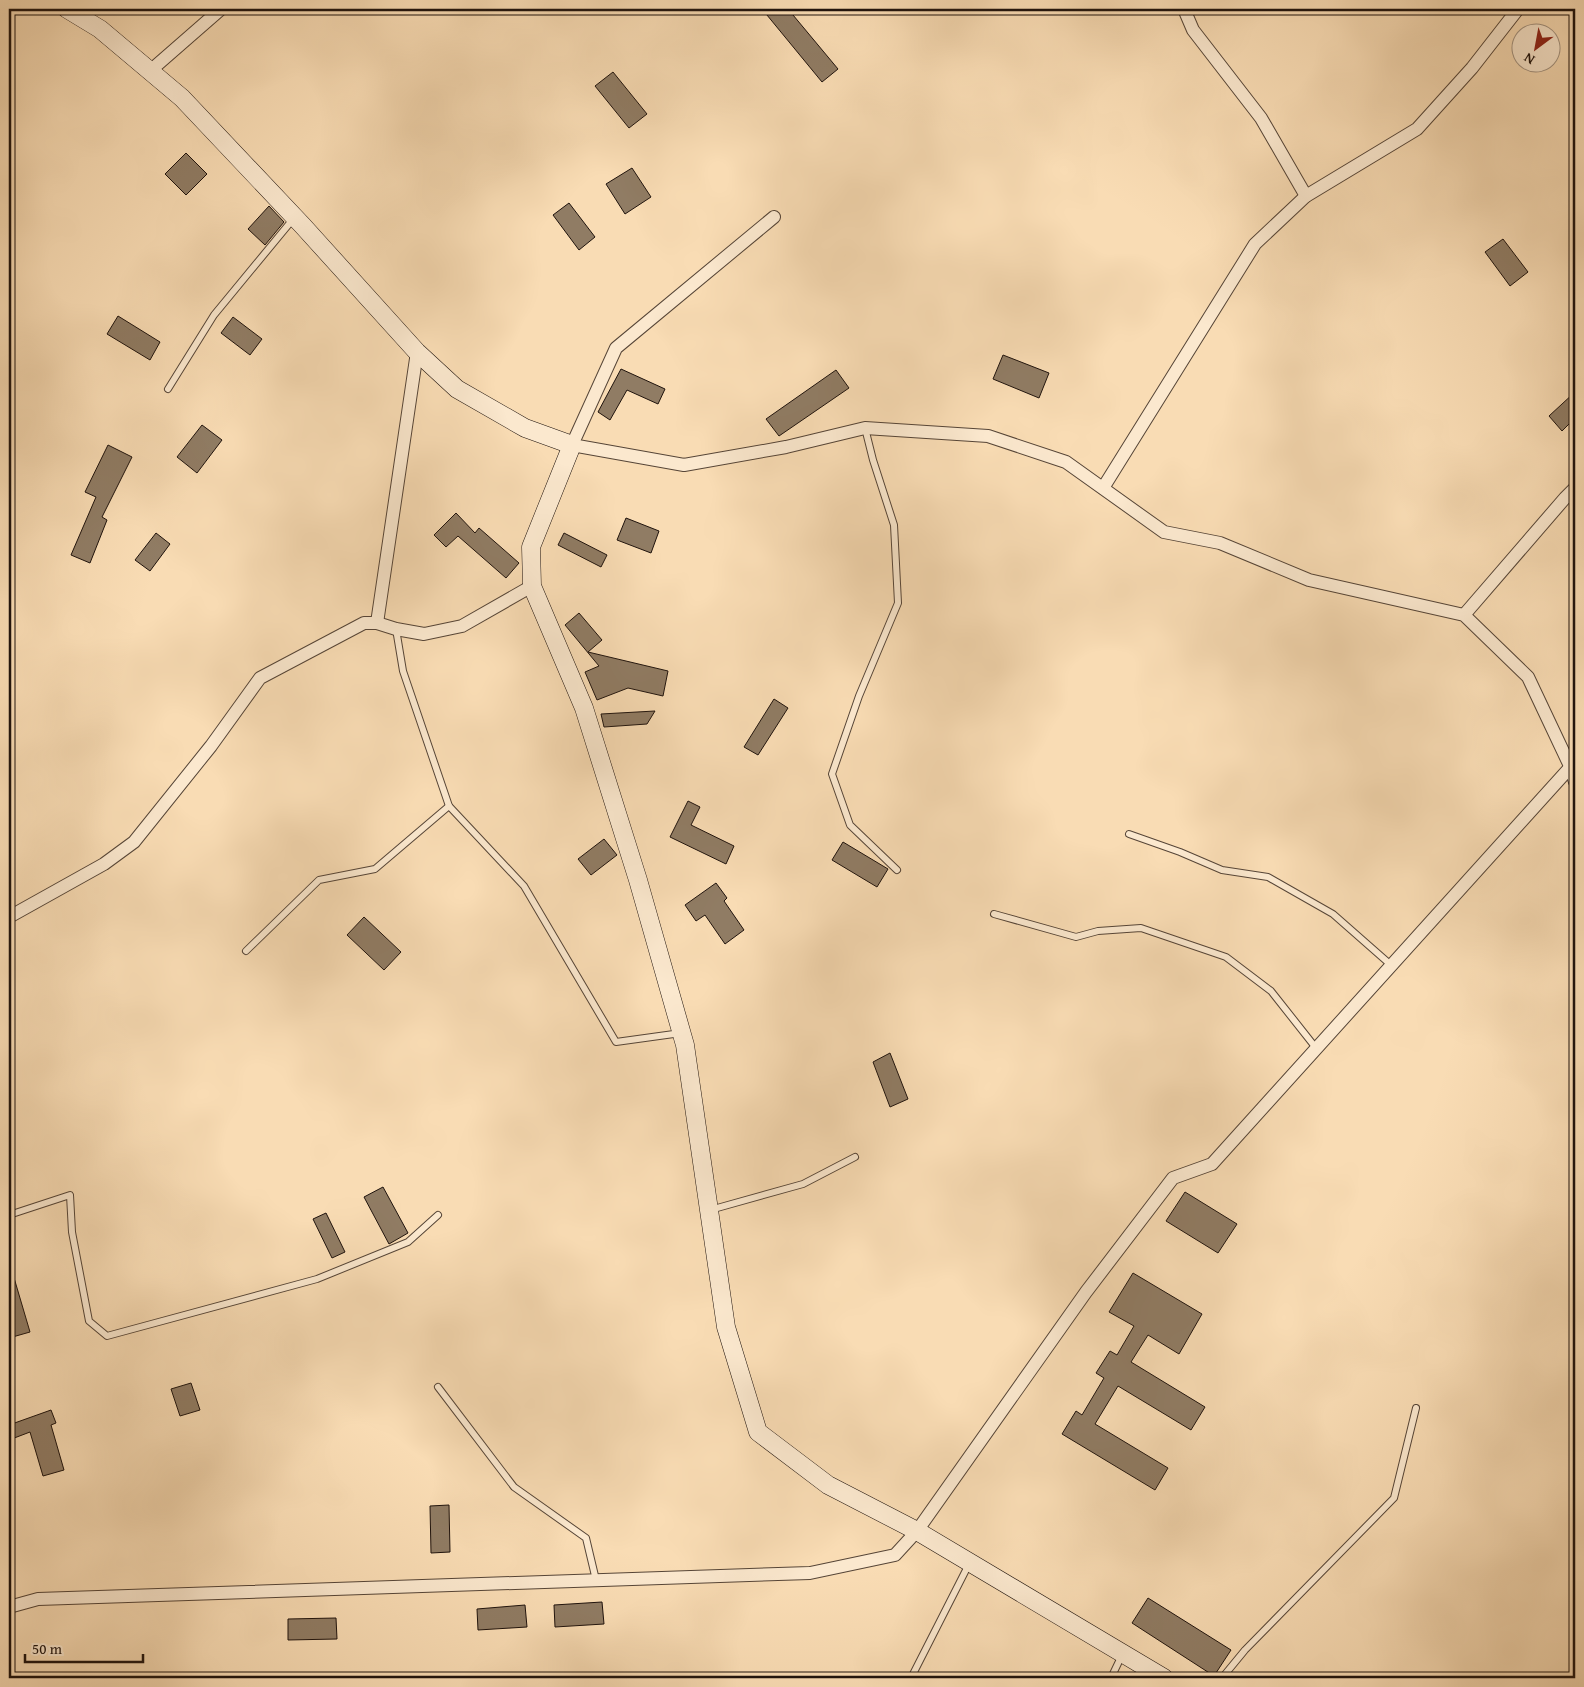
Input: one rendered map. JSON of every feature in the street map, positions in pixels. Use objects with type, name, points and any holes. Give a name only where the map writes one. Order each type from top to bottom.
[{"type":"street","points":[[67,9],[100,29],[182,98],[295,217],[417,352],[457,389],[525,428],[572,445],[684,466],[786,447],[865,428],[988,436],[1066,462],[1164,532],[1220,543],[1309,580],[1464,614],[1528,677],[1573,764],[1575,782]]},
{"type":"street","points":[[150,72],[221,9]]},
{"type":"street","points":[[1184,9],[1193,30],[1261,118],[1306,196]]},
{"type":"street","points":[[1103,488],[1255,244],[1306,196],[1417,129],[1472,68],[1518,9]]},
{"type":"street","points":[[774,217],[616,348],[572,445],[531,548],[532,586],[584,708],[638,880],[682,1033],[726,1327],[758,1432],[828,1485],[917,1531],[1164,1678]]},
{"type":"street","points":[[377,623],[417,352]]},
{"type":"street","points":[[1464,614],[1575,488]]},
{"type":"street","points":[[9,917],[104,864],[134,842],[211,746],[260,678],[364,623],[377,623],[396,629],[424,634],[462,626],[532,586]]},
{"type":"street","points":[[9,1607],[38,1599],[810,1573],[895,1555],[917,1531],[1086,1292],[1173,1178],[1212,1164],[1573,764]]},
{"type":"lane","points":[[168,389],[214,315],[295,217]]},
{"type":"lane","points":[[865,428],[873,460],[894,525],[898,603],[859,696],[832,774],[850,825],[897,870]]},
{"type":"lane","points":[[396,629],[403,671],[449,806],[524,886],[616,1042],[682,1033]]},
{"type":"lane","points":[[246,951],[319,880],[375,869],[449,806]]},
{"type":"lane","points":[[1129,834],[1180,852],[1222,870],[1268,878],[1333,914],[1391,964]]},
{"type":"lane","points":[[994,914],[1076,937],[1098,931],[1141,928],[1226,957],[1272,991],[1316,1048]]},
{"type":"lane","points":[[709,1210],[803,1184],[854,1157]]},
{"type":"lane","points":[[9,1215],[70,1195],[72,1232],[89,1321],[107,1336],[317,1279],[408,1242],[438,1214]]},
{"type":"lane","points":[[438,1387],[514,1486],[586,1538],[596,1580]]},
{"type":"lane","points":[[1222,1678],[1245,1650],[1394,1498],[1416,1408]]},
{"type":"lane","points":[[911,1678],[970,1562]]},
{"type":"lane","points":[[1111,1678],[1123,1654]]},
{"type":"building","points":[[762,9],[788,9],[838,69],[822,82]]},
{"type":"building","points":[[613,72],[647,114],[629,128],[595,86]]},
{"type":"building","points":[[186,153],[207,174],[186,195],[165,174]]},
{"type":"building","points":[[632,168],[651,197],[625,214],[606,184]]},
{"type":"building","points":[[569,203],[595,237],[579,250],[553,215]]},
{"type":"building","points":[[269,206],[284,222],[265,245],[248,229]]},
{"type":"building","points":[[1503,239],[1528,272],[1510,286],[1485,252]]},
{"type":"building","points":[[118,316],[160,342],[150,360],[107,334]]},
{"type":"building","points":[[233,317],[262,339],[250,355],[221,333]]},
{"type":"building","points":[[1003,355],[1049,373],[1039,398],[993,379]]},
{"type":"building","points":[[621,369],[665,389],[658,404],[627,390],[610,420],[598,412]]},
{"type":"building","points":[[836,370],[849,388],[779,436],[766,419]]},
{"type":"building","points":[[1575,392],[1575,418],[1562,431],[1549,416]]},
{"type":"building","points":[[202,425],[222,440],[197,473],[177,457]]},
{"type":"building","points":[[108,445],[132,457],[102,517],[107,520],[90,563],[71,555],[96,497],[85,492]]},
{"type":"building","points":[[456,513],[475,533],[479,528],[519,563],[506,578],[458,536],[446,547],[434,535]]},
{"type":"building","points":[[626,518],[659,531],[651,553],[617,540]]},
{"type":"building","points":[[156,533],[170,544],[150,571],[135,560]]},
{"type":"building","points":[[564,533],[607,555],[601,567],[558,545]]},
{"type":"building","points":[[579,613],[602,640],[588,652],[668,671],[663,696],[628,688],[597,700],[585,672],[599,666],[565,625]]},
{"type":"building","points":[[774,699],[788,708],[758,755],[744,747]]},
{"type":"building","points":[[655,711],[647,724],[604,727],[601,714]]},
{"type":"building","points":[[688,801],[700,807],[691,825],[734,846],[726,864],[670,837]]},
{"type":"building","points":[[604,839],[617,855],[591,875],[578,859]]},
{"type":"building","points":[[843,842],[888,869],[877,887],[832,860]]},
{"type":"building","points":[[716,883],[727,898],[724,901],[744,930],[725,944],[705,915],[696,921],[685,905]]},
{"type":"building","points":[[364,917],[401,952],[384,970],[347,935]]},
{"type":"building","points":[[890,1053],[908,1099],[890,1107],[873,1062]]},
{"type":"building","points":[[383,1187],[408,1233],[389,1244],[364,1197]]},
{"type":"building","points":[[1185,1192],[1237,1224],[1218,1253],[1166,1221]]},
{"type":"building","points":[[326,1213],[345,1252],[332,1258],[313,1219]]},
{"type":"building","points":[[9,1271],[12,1271],[30,1332],[9,1338]]},
{"type":"building","points":[[1133,1273],[1202,1314],[1179,1354],[1148,1335],[1131,1362],[1205,1407],[1191,1430],[1118,1386],[1095,1424],[1168,1468],[1155,1490],[1062,1434],[1076,1411],[1082,1415],[1104,1378],[1096,1373],[1110,1351],[1117,1355],[1134,1326],[1109,1312]]},
{"type":"building","points":[[191,1383],[200,1410],[180,1416],[171,1389]]},
{"type":"building","points":[[51,1410],[56,1423],[51,1425],[64,1470],[43,1476],[30,1432],[9,1440],[9,1425]]},
{"type":"building","points":[[449,1505],[450,1552],[431,1553],[430,1506]]},
{"type":"building","points":[[1148,1598],[1231,1650],[1214,1676],[1132,1623]]},
{"type":"building","points":[[602,1602],[604,1624],[555,1627],[554,1605]]},
{"type":"building","points":[[525,1605],[527,1627],[478,1630],[477,1609]]},
{"type":"building","points":[[336,1618],[337,1639],[288,1640],[288,1619]]}]
